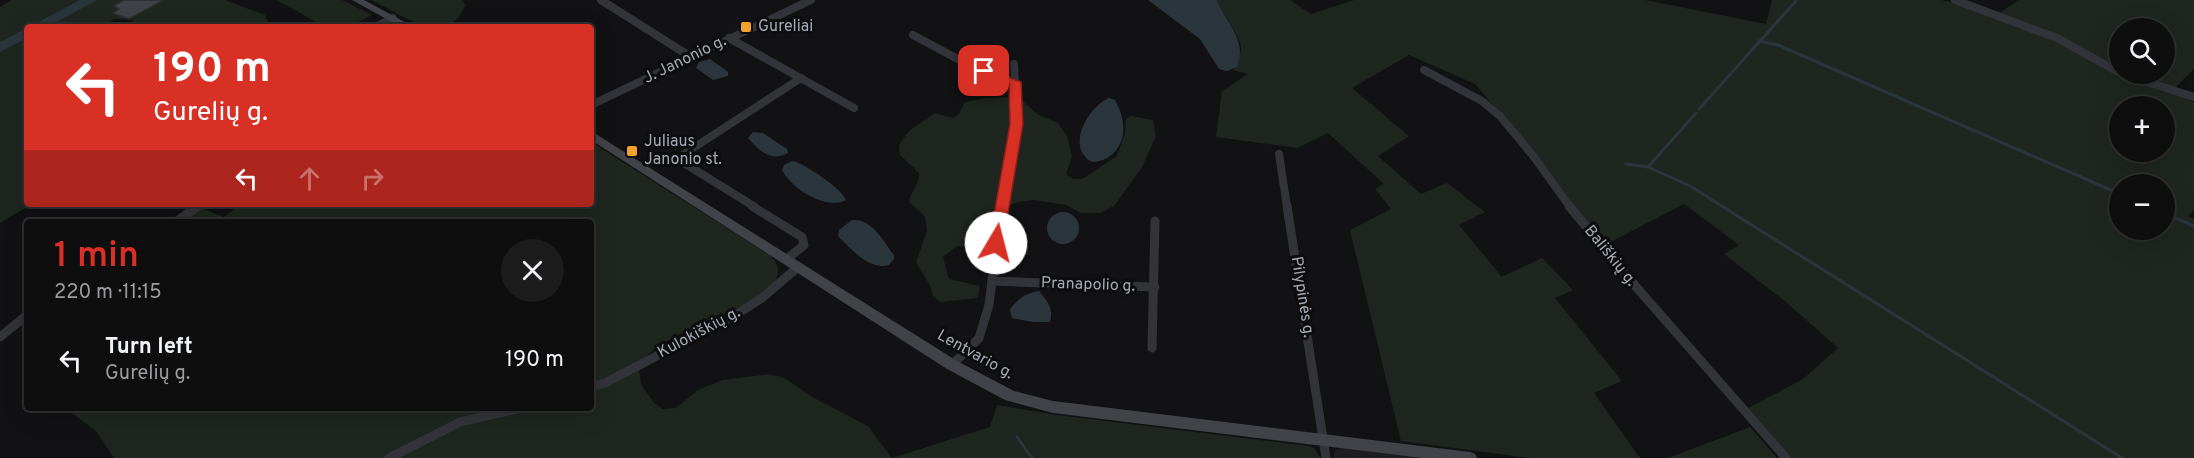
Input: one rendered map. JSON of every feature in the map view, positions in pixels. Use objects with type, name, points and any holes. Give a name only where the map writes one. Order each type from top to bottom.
[{"type":"main road","points":[[357,0],[404,24]]},
{"type":"main road","name":"Lentvario g.","points":[[594,137],[990,387],[1031,402],[1470,458]]},
{"type":"street","points":[[601,0],[691,57]]},
{"type":"street","name":"J. Janonio g.","points":[[594,104],[812,0]]},
{"type":"street","points":[[1955,0],[2057,38],[2109,66]]},
{"type":"street","points":[[381,24],[393,18]]},
{"type":"street","points":[[913,35],[972,66],[1004,80],[1015,82]]},
{"type":"street","points":[[729,38],[854,108]]},
{"type":"street","points":[[952,365],[973,346],[984,328],[990,305],[998,224],[1017,124],[1014,64]]},
{"type":"street","name":"Bališkių g.","points":[[1424,70],[1482,101],[1500,116],[1534,157],[1564,200],[1638,289],[1785,458]]},
{"type":"street","name":"Kulokiškių g.","points":[[594,386],[738,314],[762,298],[792,263],[804,245],[802,237],[684,163],[682,158],[684,154],[801,78]]},
{"type":"street","points":[[2154,84],[2194,97]]},
{"type":"street","name":"Pilypinės g.","points":[[1279,153],[1320,406],[1326,458]]},
{"type":"street","points":[[180,219],[197,207]]},
{"type":"street","name":"Pranapolio g.","points":[[992,281],[1155,287],[1155,221]]},
{"type":"street","points":[[1152,348],[1155,287]]},
{"type":"street","points":[[0,337],[24,317]]},
{"type":"street","points":[[390,458],[460,422],[508,411]]},
{"type":"shaded area","points":[[12,0],[225,0],[265,15],[269,24],[129,24],[134,20],[114,19],[108,24],[24,24],[24,207],[27,207],[0,223],[0,7]]},
{"type":"shaded area","points":[[277,0],[342,0],[372,15],[354,24],[320,24]]},
{"type":"shaded area","points":[[371,0],[463,0],[465,5],[457,19],[449,24],[420,24]]},
{"type":"shaded area","points":[[1148,0],[1217,0],[1238,40],[1240,57],[1237,67],[1227,71],[1219,69],[1200,39]]},
{"type":"shaded area","points":[[1217,0],[1290,0],[1311,14],[1354,0],[1645,0],[1766,24],[1772,0],[1941,0],[2001,12],[2019,0],[2194,0],[2194,69],[2171,92],[2194,102],[2194,210],[2188,216],[2194,219],[2194,458],[1791,458],[1748,408],[1803,379],[1838,348],[1786,302],[1724,254],[1739,245],[1684,204],[1607,244],[1564,196],[1536,155],[1475,84],[1409,55],[1352,88],[1409,136],[1378,156],[1421,194],[1447,183],[1485,212],[1459,225],[1502,277],[1542,258],[1573,290],[1555,298],[1622,381],[1594,393],[1640,458],[1529,458],[1401,441],[1350,230],[1391,209],[1375,189],[1384,184],[1328,133],[1297,148],[1216,137],[1222,91],[1248,74],[1232,70],[1241,49],[1235,31]]},
{"type":"shaded area","points":[[710,59],[728,72],[728,76],[713,80],[696,68],[699,62]]},
{"type":"shaded area","points":[[1018,97],[1037,114],[1058,123],[1067,136],[1072,157],[1066,174],[1073,179],[1082,179],[1117,156],[1125,133],[1126,119],[1131,116],[1153,120],[1156,136],[1142,167],[1114,206],[1100,213],[1081,213],[1066,205],[1034,200],[1018,202],[997,210],[985,234],[1026,237],[1029,255],[957,246],[943,257],[949,279],[980,286],[978,298],[940,302],[933,296],[916,262],[927,231],[925,216],[909,202],[919,173],[900,155],[899,145],[909,131],[935,113],[953,118],[959,114],[965,102],[985,98]]},
{"type":"shaded area","points":[[1109,98],[1115,100],[1120,111],[1123,126],[1121,142],[1113,154],[1100,161],[1092,162],[1084,155],[1080,147],[1082,128],[1094,110]]},
{"type":"shaded area","points":[[753,132],[763,133],[787,149],[788,153],[776,157],[765,154],[748,138]]},
{"type":"shaded area","points":[[594,144],[771,256],[778,268],[778,273],[771,286],[758,297],[679,335],[649,354],[639,370],[641,384],[654,403],[663,409],[676,408],[698,390],[723,380],[769,374],[784,378],[816,399],[868,426],[892,458],[114,458],[95,430],[69,411],[594,411],[594,219],[184,219],[201,208],[224,217],[237,207],[594,207]]},
{"type":"shaded area","points":[[792,161],[822,177],[846,200],[838,203],[819,200],[801,190],[782,170],[784,165]]},
{"type":"shaded area","points":[[1063,212],[1074,217],[1079,228],[1074,239],[1063,244],[1052,239],[1047,228],[1052,217]]},
{"type":"shaded area","points":[[852,220],[865,223],[881,237],[894,255],[889,265],[875,265],[868,262],[838,236],[839,230]]},
{"type":"shaded area","points":[[1039,291],[1050,309],[1050,322],[1012,318],[1010,309],[1016,302],[1026,295]]},
{"type":"shaded area","points":[[997,405],[1057,415],[1309,446],[1315,449],[1320,458],[892,458],[990,427]]},
{"type":"shaded area","points":[[1750,427],[1777,458],[1668,458]]},
{"type":"shaded area","points":[[1342,448],[1419,458],[1333,458],[1335,450]]},
{"type":"building","points":[[124,0],[164,0],[129,19],[112,13],[119,9],[113,6]]},
{"type":"waterway","points":[[42,24],[90,0]]},
{"type":"waterway","points":[[1760,41],[1796,1]]},
{"type":"waterway","points":[[0,48],[24,34]]},
{"type":"waterway","points":[[1699,109],[1760,41]]},
{"type":"waterway","points":[[1760,41],[1778,45],[2109,189]]},
{"type":"waterway","points":[[1648,167],[1696,113]]},
{"type":"waterway","points":[[1626,164],[1648,167]]},
{"type":"waterway","points":[[1648,167],[1690,186],[2122,458]]},
{"type":"waterway","points":[[2175,218],[2194,226]]},
{"type":"waterway","points":[[1017,437],[1032,458]]},
{"type":"place","name":"Gureliai","points":[[746,27]]},
{"type":"place","name":"Juliaus Janonio st.","points":[[632,151]]},
{"type":"route","points":[[984,71],[1015,82],[1017,124],[996,243]]}]
